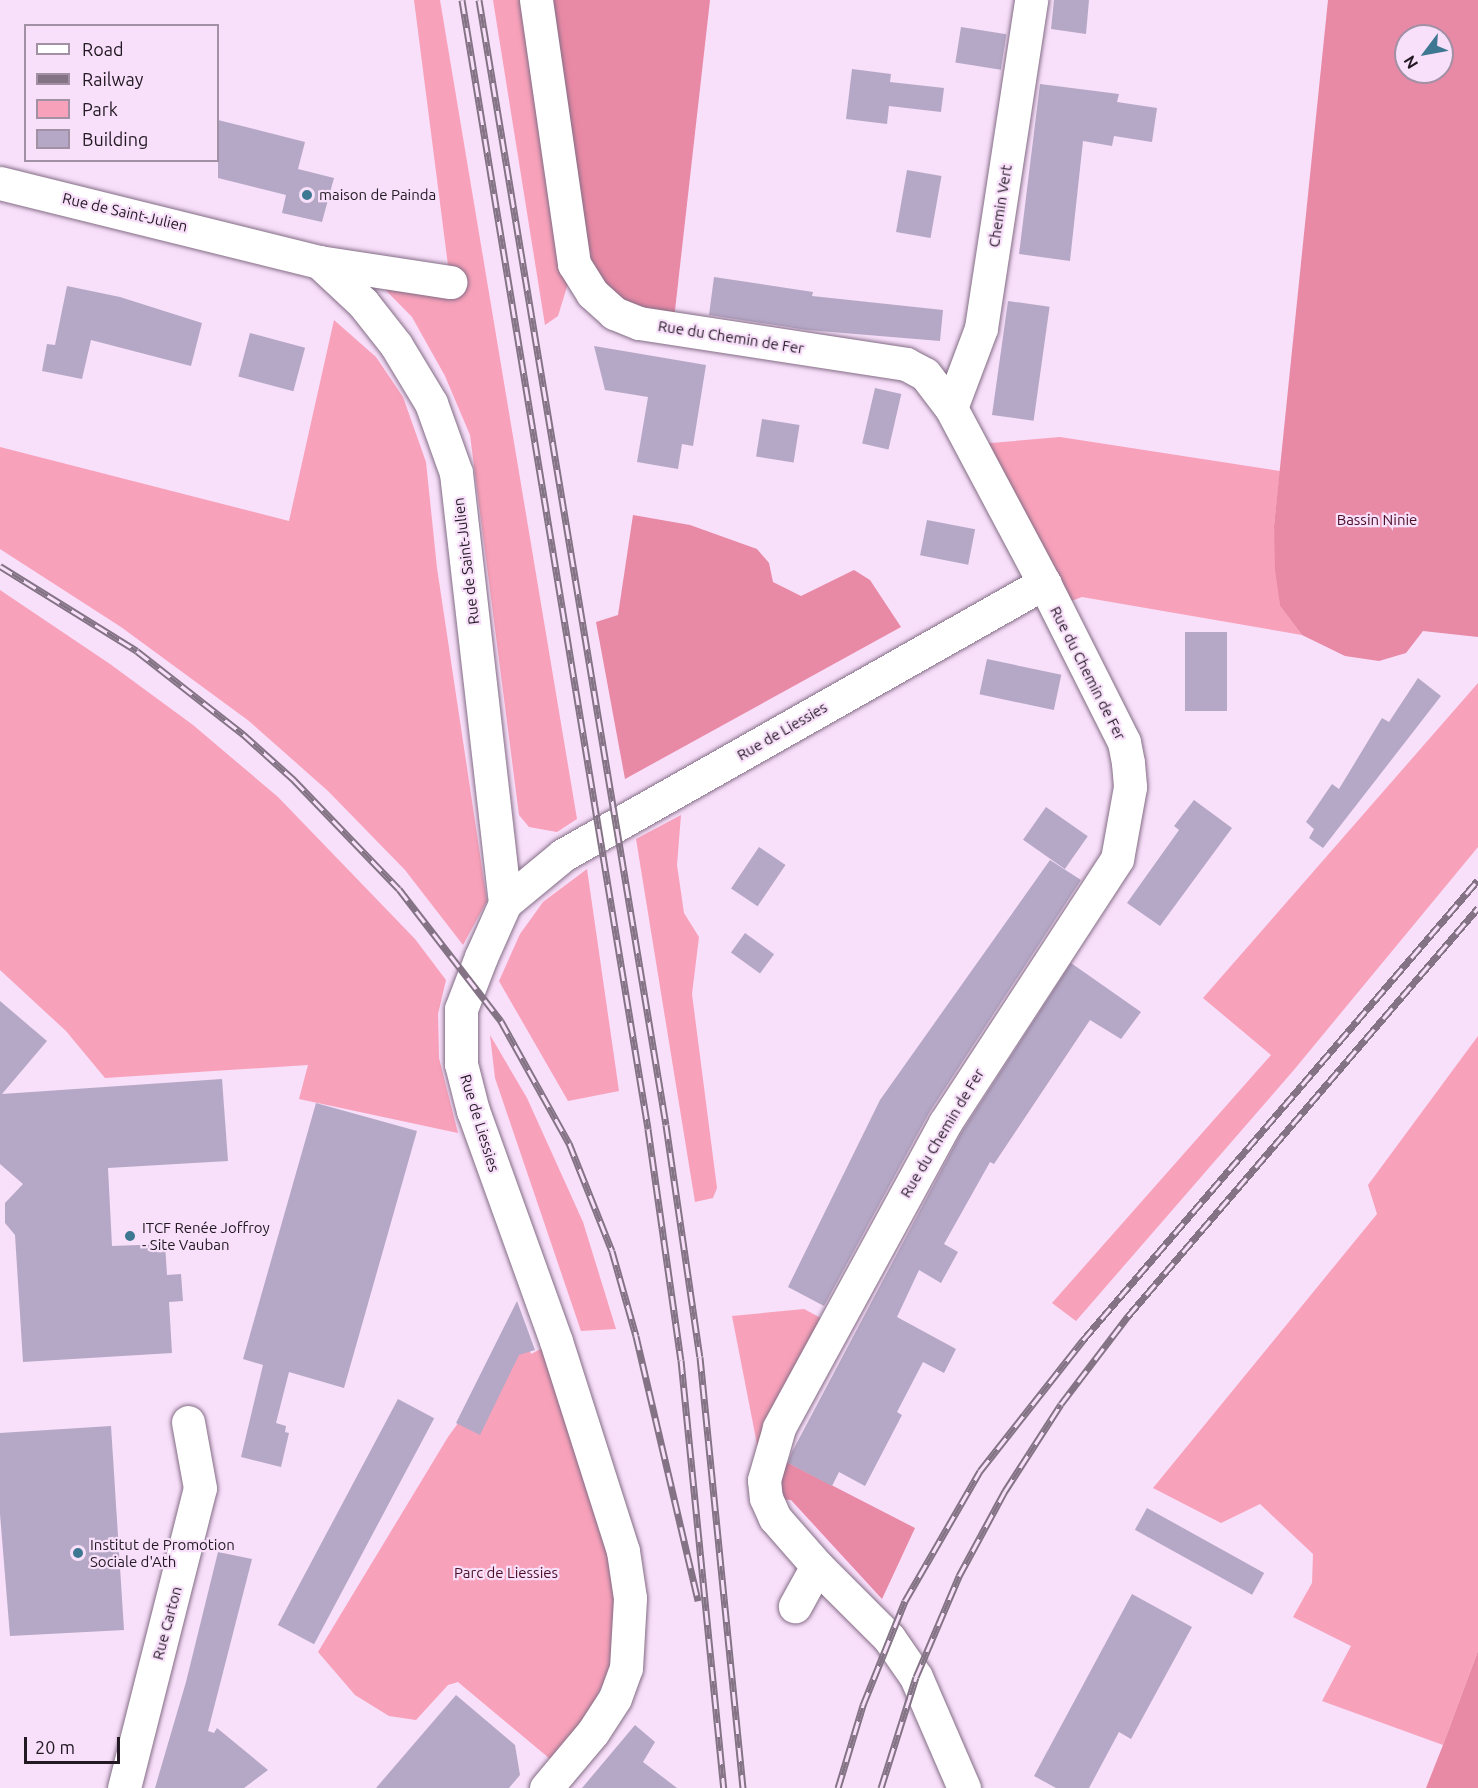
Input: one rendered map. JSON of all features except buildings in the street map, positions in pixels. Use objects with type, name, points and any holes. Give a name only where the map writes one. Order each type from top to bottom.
[{"type":"street","name":"Rue du Chemin de Fer","points":[[536,0],[574,264],[582,280],[601,304],[639,323],[906,364],[925,374],[951,408],[1044,583],[1124,742],[1130,787],[1117,859],[945,1123],[779,1428],[764,1480],[766,1498],[775,1518],[817,1566],[889,1638],[916,1677],[964,1788]]},
{"type":"street","name":"Chemin Vert","points":[[951,408],[983,318],[1031,0]]},
{"type":"street","name":"Rue de Saint-Julien","points":[[0,183],[319,262],[450,282]]},
{"type":"street","name":"Rue de Saint-Julien","points":[[319,262],[363,303],[396,345],[431,403],[456,473],[505,903]]},
{"type":"street","name":"Rue de Liessies","points":[[546,1788],[593,1732],[615,1698],[626,1668],[630,1598],[620,1540],[556,1341],[473,1111],[462,1064],[461,1010],[505,903],[563,855],[1044,583]]},
{"type":"street","name":"Rue Carton","points":[[123,1788],[200,1488],[188,1422]]},
{"type":"street","points":[[795,1605],[817,1566]]},
{"type":"green space","points":[[414,0],[440,0],[577,819],[557,832],[529,827],[519,815],[470,435],[445,376],[412,317],[365,269],[450,281]]},
{"type":"green space","points":[[493,0],[536,0],[574,264],[558,316],[545,325]]},
{"type":"green space","points":[[536,0],[710,0],[673,328],[592,293]]},
{"type":"green space","name":"Bassin Ninie","points":[[1328,0],[1478,0],[1478,637],[1423,631],[1406,653],[1379,661],[1345,656],[1302,635],[1280,606],[1275,569],[1274,526]]},
{"type":"green space","points":[[334,320],[376,357],[403,397],[426,462],[437,568],[487,901],[463,945],[405,870],[328,791],[249,721],[121,627],[0,549],[0,447],[289,521]]},
{"type":"green space","points":[[1060,437],[1280,471],[1274,526],[1280,606],[1302,635],[1082,597],[1055,607],[979,444]]},
{"type":"green space","points":[[633,515],[690,525],[757,549],[769,563],[773,582],[801,596],[854,570],[870,580],[901,627],[625,779],[596,622],[618,615]]},
{"type":"green space","points":[[0,590],[110,664],[193,725],[278,797],[415,939],[446,980],[438,1014],[439,1058],[458,1133],[299,1099],[308,1065],[105,1078],[66,1031],[0,970]]},
{"type":"green space","points":[[1478,683],[1478,847],[1293,1071],[1076,1321],[1052,1303],[1271,1055],[1203,998]]},
{"type":"green space","points":[[681,815],[677,865],[684,913],[699,937],[692,994],[717,1188],[713,1198],[695,1202],[636,839]]},
{"type":"green space","points":[[587,869],[619,1091],[568,1101],[499,981],[520,934],[543,902]]},
{"type":"green space","points":[[490,1035],[527,1098],[583,1222],[616,1329],[581,1331],[495,1078]]},
{"type":"green space","points":[[1478,1036],[1478,1651],[1443,1745],[1322,1701],[1351,1646],[1293,1617],[1312,1583],[1313,1554],[1260,1504],[1221,1523],[1153,1488],[1377,1214],[1368,1185]]},
{"type":"green space","points":[[804,1309],[832,1324],[764,1480],[732,1316]]},
{"type":"green space","name":"Parc de Liessies","points":[[524,1332],[531,1354],[556,1341],[630,1628],[562,1769],[458,1682],[448,1685],[416,1720],[389,1716],[355,1695],[318,1652],[448,1437]]},
{"type":"green space","points":[[769,1453],[915,1528],[882,1599],[791,1500],[766,1498]]},
{"type":"green space","points":[[1478,1651],[1478,1788],[1426,1788],[1443,1745]]},
{"type":"railway","points":[[462,0],[648,1129],[681,1360],[724,1788]]},
{"type":"railway","points":[[479,0],[666,1125],[700,1357],[743,1788]]},
{"type":"railway","points":[[0,566],[137,651],[243,734],[294,780],[399,889],[501,1021],[569,1143],[612,1251],[636,1336],[698,1601]]},
{"type":"railway","points":[[838,1788],[863,1705],[905,1601],[980,1471],[1083,1340],[1478,880]]},
{"type":"railway","points":[[881,1788],[916,1677],[959,1576],[1005,1491],[1061,1404],[1128,1316],[1478,908]]},
{"type":"place","name":"maison de Painda","points":[[307,195]]},
{"type":"place","name":"ITCF Renée Joffroy - Site Vauban","points":[[130,1236]]},
{"type":"place","name":"Institut de Promotion Sociale d'Ath","points":[[78,1553]]}]
